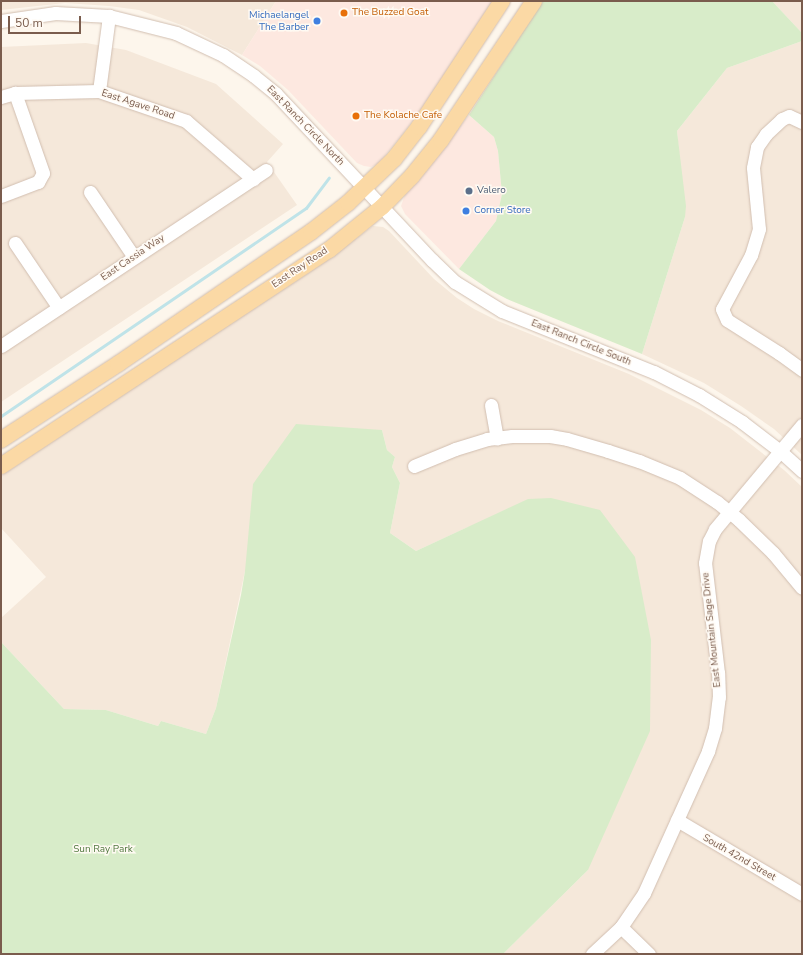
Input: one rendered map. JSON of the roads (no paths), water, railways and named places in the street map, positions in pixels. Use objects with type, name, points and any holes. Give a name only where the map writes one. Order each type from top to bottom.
[{"type":"main road","name":"East Ray Road","points":[[1,466],[328,250],[374,197],[394,159],[419,127],[502,1]]},
{"type":"main road","name":"East Ray Road","points":[[1,440],[163,333],[311,232],[412,176],[441,140],[534,1]]},
{"type":"main road","points":[[163,333],[175,350]]},
{"type":"street","name":"East Ranch Circle North","points":[[1,21],[55,14],[109,16],[176,33],[223,55],[276,94],[374,197]]},
{"type":"street","points":[[99,91],[109,16]]},
{"type":"street","name":"East Agave Road","points":[[1,97],[14,93],[99,91],[186,120],[253,179]]},
{"type":"street","points":[[1,196],[38,182],[43,173],[14,93]]},
{"type":"street","points":[[802,122],[789,116],[775,124],[757,147],[753,168],[759,229],[751,255],[722,309],[727,320],[779,353],[802,370]]},
{"type":"street","name":"East Cassia Way","points":[[1,346],[266,170]]},
{"type":"street","points":[[90,192],[134,257]]},
{"type":"street","name":"East Ranch Circle South","points":[[374,197],[432,260],[455,282],[475,296],[502,311],[654,372],[699,395],[742,422],[780,451],[802,472]]},
{"type":"street","points":[[15,243],[59,308]]},
{"type":"street","points":[[491,405],[497,438]]},
{"type":"street","name":"East Mountain Sage Drive","points":[[592,954],[621,927],[644,893],[708,751],[718,713],[718,673],[705,563],[709,541],[715,529],[802,425]]},
{"type":"street","points":[[414,466],[455,449],[497,438],[512,436],[550,436],[567,439],[614,453],[680,478],[707,495],[730,512],[773,553],[802,588]]},
{"type":"street","name":"South 42nd Street","points":[[677,820],[802,894]]},
{"type":"street","points":[[621,927],[649,954]]},
{"type":"waterway","points":[[1,416],[306,208],[329,178]]},
{"type":"place","name":"The Buzzed Goat","points":[[344,13]]},
{"type":"place","name":"Michaelangel The Barber","points":[[317,21]]},
{"type":"place","name":"The Kolache Cafe","points":[[356,116]]},
{"type":"place","name":"Valero","points":[[469,191]]},
{"type":"place","name":"Corner Store","points":[[466,211]]},
{"type":"park label","name":"Sun Ray Park","points":[[103,850]]}]
